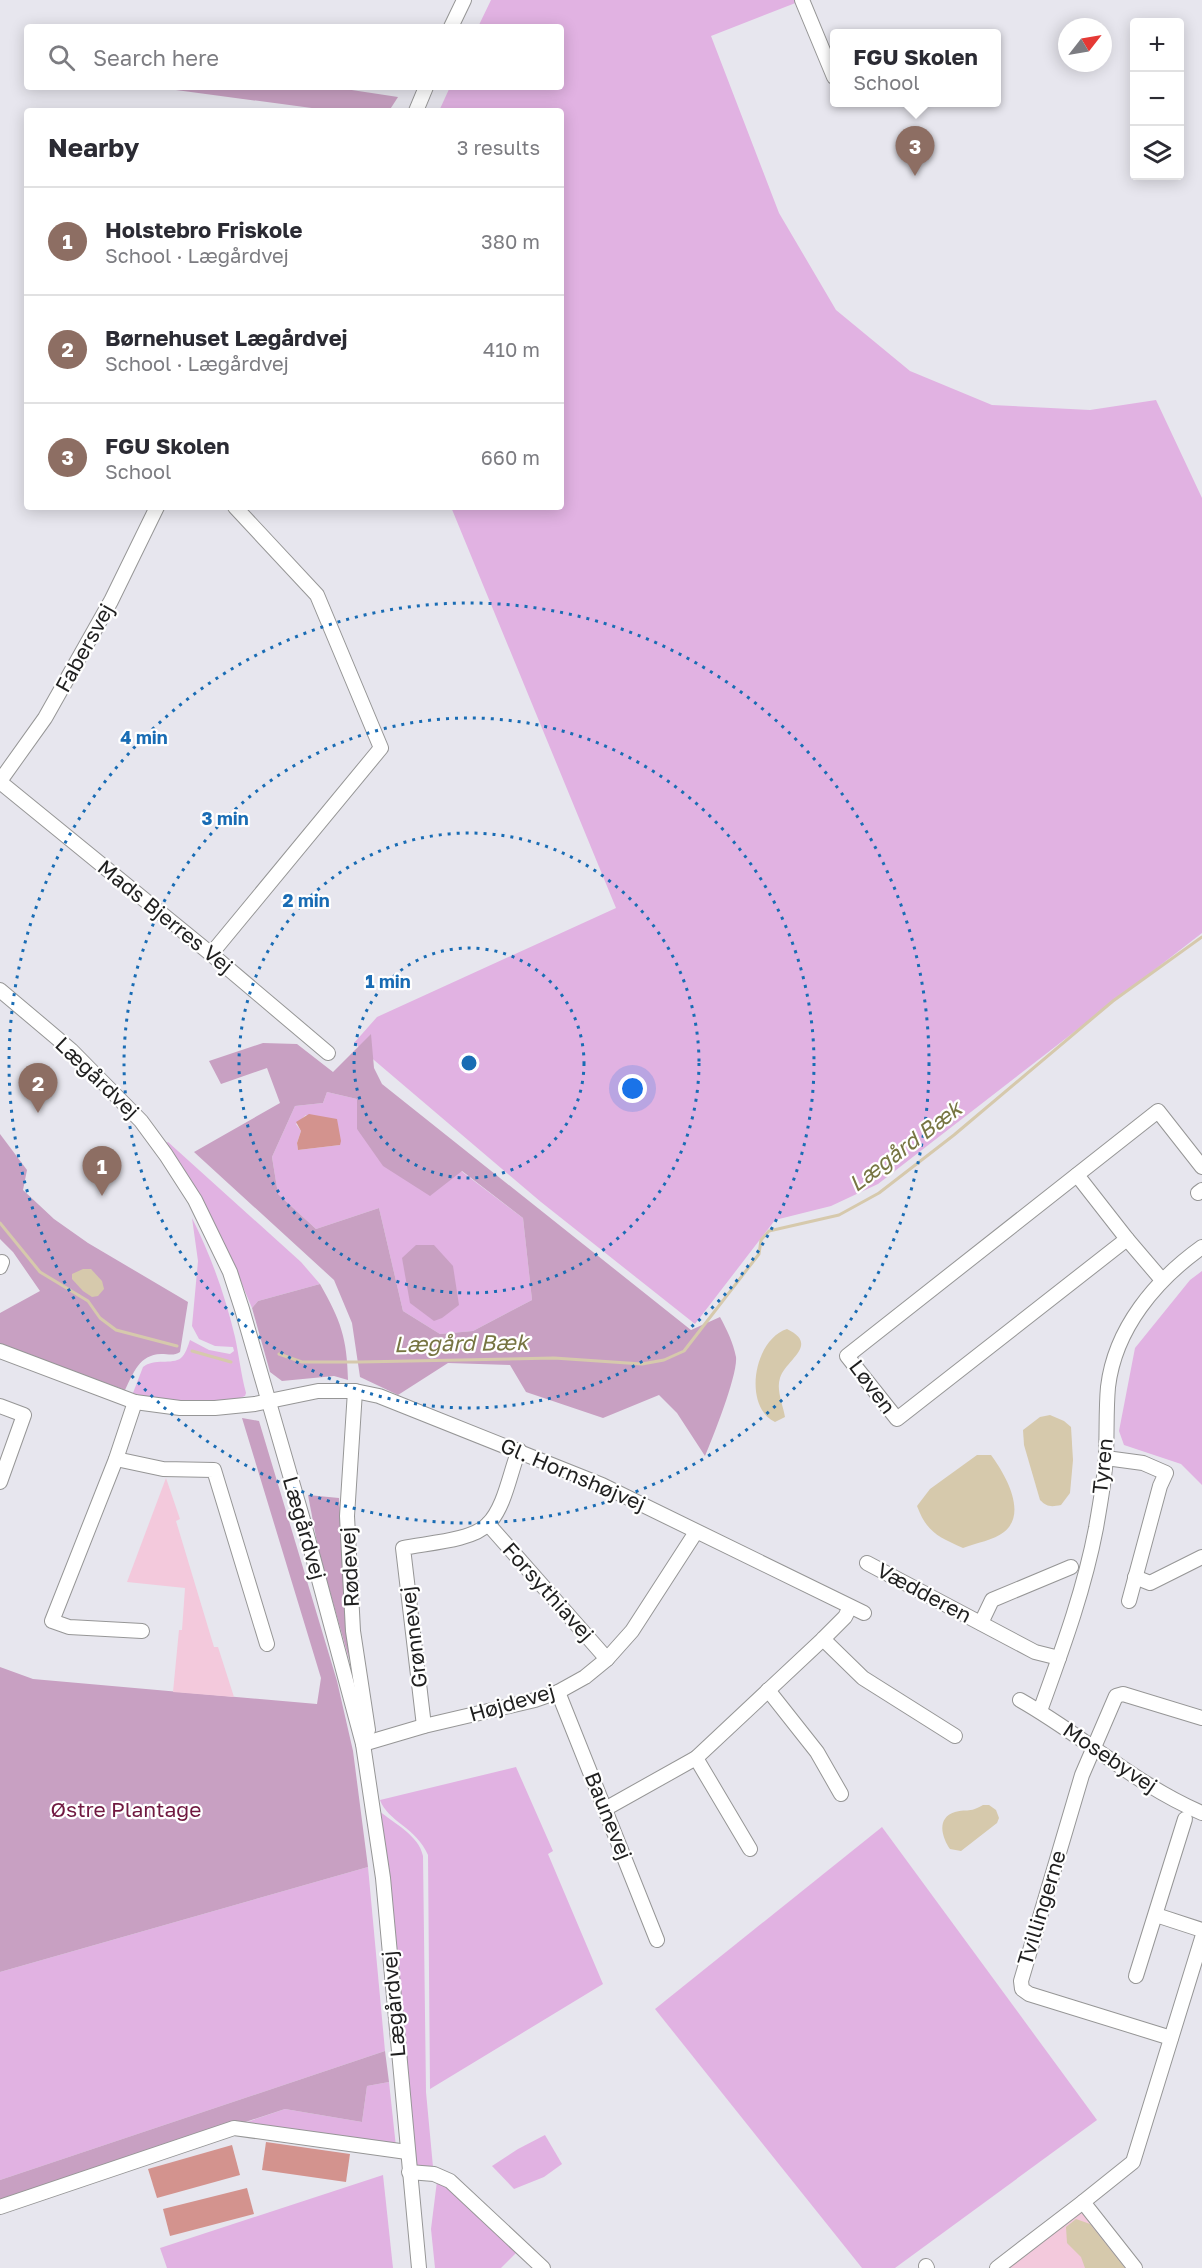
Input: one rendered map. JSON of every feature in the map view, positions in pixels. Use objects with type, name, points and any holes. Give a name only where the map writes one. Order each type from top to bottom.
[{"type":"street","points":[[452,24],[464,0]]},
{"type":"street","points":[[802,0],[830,67]]},
{"type":"street","points":[[417,108],[425,90]]},
{"type":"street","name":"Fabersvej","points":[[0,781],[45,718],[111,601],[156,510]]},
{"type":"street","points":[[211,954],[381,748],[316,595],[238,510]]},
{"type":"street","name":"Mads Bjerres Vej","points":[[0,781],[328,1053]]},
{"type":"street","name":"Lægårdvej","points":[[0,990],[71,1050],[141,1121],[195,1200],[230,1272],[366,1743],[382,1878],[419,2268]]},
{"type":"street","name":"Løven","points":[[1127,1239],[897,1419],[847,1356],[1158,1111],[1202,1167]]},
{"type":"street","points":[[1077,1175],[1162,1280]]},
{"type":"street","name":"Tyren","points":[[1040,1711],[1082,1591],[1096,1526],[1106,1458],[1108,1386],[1114,1359],[1127,1329],[1141,1306],[1162,1280],[1202,1247]]},
{"type":"street","name":"Gl. Hornshøjvej","points":[[0,1351],[135,1402],[180,1408],[215,1408],[318,1391],[355,1391],[402,1404],[602,1485],[864,1613]]},
{"type":"street","name":"Rødevej","points":[[355,1391],[347,1516],[353,1631],[366,1743]]},
{"type":"street","points":[[135,1402],[116,1459],[52,1621],[69,1627],[142,1631]]},
{"type":"street","points":[[0,1406],[24,1415],[0,1482]]},
{"type":"street","points":[[488,1524],[501,1502],[519,1450]]},
{"type":"street","points":[[1106,1458],[1143,1463],[1166,1473],[1160,1486],[1129,1600]]},
{"type":"street","points":[[116,1459],[163,1469],[214,1470],[267,1644]]},
{"type":"street","name":"Grønnevej","points":[[424,1726],[403,1548],[467,1536],[488,1524]]},
{"type":"street","name":"Forsythiavej","points":[[488,1524],[607,1659]]},
{"type":"street","name":"Højdevej","points":[[366,1743],[424,1726],[535,1700],[558,1692],[585,1677],[607,1659],[632,1631],[696,1532]]},
{"type":"street","points":[[1136,1577],[1150,1583],[1202,1557]]},
{"type":"street","name":"Vædderen","points":[[867,1563],[1035,1652],[1059,1658]]},
{"type":"street","name":"Vædderen","points":[[981,1623],[992,1600],[1071,1567]]},
{"type":"street","points":[[605,1809],[696,1758],[823,1639],[845,1617],[850,1607]]},
{"type":"street","points":[[823,1639],[863,1678],[955,1736]]},
{"type":"street","points":[[768,1690],[817,1752],[841,1794]]},
{"type":"street","name":"Baunevej","points":[[558,1692],[657,1940]]},
{"type":"street","points":[[1094,1747],[1116,1696],[1123,1694],[1202,1718]]},
{"type":"street","name":"Mosebyvej","points":[[1020,1700],[1040,1711],[1147,1784],[1202,1813]]},
{"type":"street","name":"Tvillingerne","points":[[1094,1747],[1082,1775],[1021,1981],[1022,1989],[1029,1994],[1171,2038]]},
{"type":"street","points":[[696,1758],[750,1850]]},
{"type":"street","points":[[1136,1976],[1185,1819]]},
{"type":"street","points":[[1156,1915],[1202,1930]]},
{"type":"street","points":[[997,2268],[1133,2162],[1202,1938]]},
{"type":"street","points":[[0,2207],[234,2127],[407,2152]]},
{"type":"street","points":[[409,2172],[434,2174],[450,2181],[543,2268]]},
{"type":"street","points":[[1083,2202],[1134,2268]]},
{"type":"shaded area","points":[[491,0],[797,0],[798,2],[711,36],[779,213],[836,310],[910,371],[992,405],[1090,410],[1156,400],[1202,498],[1202,933],[878,1184],[831,1206],[775,1220],[695,1324],[541,1202],[354,1043],[377,1017],[616,908],[452,510],[564,510],[564,108],[440,108],[449,90],[564,90],[564,24],[479,24]]},
{"type":"shaded area","points":[[327,1092],[357,1099],[357,1129],[461,1171],[523,1218],[532,1300],[473,1331],[440,1334],[403,1311],[379,1208],[316,1229],[278,1194],[272,1157],[295,1106],[323,1103]],"holes":[[[306,1115],[340,1145],[298,1150],[297,1143],[301,1131],[296,1124]]]},
{"type":"shaded area","points":[[309,1114],[337,1119],[340,1145],[298,1150],[297,1143],[301,1131],[296,1122]]},
{"type":"shaded area","points":[[168,1142],[301,1262],[320,1284],[258,1301],[252,1308],[231,1258],[200,1196],[164,1144]]},
{"type":"shaded area","points":[[192,1218],[217,1276],[235,1337],[246,1393],[245,1396],[233,1400],[205,1403],[174,1402],[133,1393],[143,1367],[147,1364],[181,1358],[190,1340],[209,1350],[230,1354],[234,1351],[233,1347],[215,1346],[199,1339],[192,1326],[198,1261]]},
{"type":"shaded area","points":[[83,1269],[91,1269],[102,1281],[104,1289],[98,1296],[92,1297],[72,1279],[72,1274]]},
{"type":"shaded area","points":[[1202,1271],[1202,1485],[1181,1464],[1124,1445],[1119,1431],[1135,1348],[1190,1280]]},
{"type":"shaded area","points":[[787,1329],[801,1341],[801,1347],[780,1378],[779,1392],[785,1417],[775,1422],[765,1414],[759,1403],[756,1374],[766,1346],[775,1336]]},
{"type":"shaded area","points":[[1050,1415],[1071,1427],[1073,1460],[1070,1493],[1061,1505],[1052,1506],[1040,1500],[1024,1445],[1023,1430],[1040,1417]]},
{"type":"shaded area","points":[[977,1455],[991,1455],[997,1463],[1012,1494],[1014,1515],[1011,1524],[1000,1535],[963,1548],[935,1533],[925,1522],[917,1506],[930,1489]]},
{"type":"shaded area","points":[[166,1478],[180,1519],[176,1521],[214,1647],[218,1647],[234,1697],[173,1692],[179,1630],[182,1630],[185,1588],[127,1582]]},
{"type":"shaded area","points":[[516,1767],[553,1851],[548,1854],[603,1984],[430,2089],[428,1855],[417,1838],[389,1814],[380,1800]]},
{"type":"shaded area","points":[[989,1805],[996,1810],[999,1818],[997,1823],[961,1851],[950,1849],[942,1828],[945,1819],[955,1812]]},
{"type":"shaded area","points":[[378,1810],[411,1836],[421,1849],[423,1856],[426,2092],[433,2167],[417,2165],[413,2156]]},
{"type":"shaded area","points":[[882,1827],[1097,2120],[895,2268],[862,2268],[655,2009]]},
{"type":"shaded area","points":[[368,1867],[385,2051],[0,2180],[0,1972]]},
{"type":"shaded area","points":[[389,2082],[396,2147],[247,2122],[285,2109],[362,2122],[367,2086]]},
{"type":"shaded area","points":[[545,2135],[562,2164],[544,2177],[514,2189],[492,2166]]},
{"type":"shaded area","points":[[266,2142],[350,2154],[346,2182],[262,2170]]},
{"type":"shaded area","points":[[232,2145],[240,2175],[157,2198],[148,2169]]},
{"type":"shaded area","points":[[383,2175],[393,2268],[167,2268],[160,2248]]},
{"type":"shaded area","points":[[437,2181],[452,2190],[518,2251],[501,2268],[435,2268],[431,2229]]},
{"type":"shaded area","points":[[247,2188],[254,2214],[170,2236],[163,2209]]},
{"type":"shaded area","points":[[1078,2213],[1086,2214],[1129,2268],[1006,2268]]},
{"type":"shaded area","points":[[1076,2219],[1090,2224],[1125,2268],[1085,2268],[1081,2257],[1067,2243],[1066,2227]]},
{"type":"green space","points":[[176,90],[352,90],[398,97],[391,108],[311,108]]},
{"type":"green space","points":[[371,1034],[374,1068],[382,1084],[691,1330],[720,1317],[733,1346],[736,1365],[724,1406],[705,1456],[677,1413],[659,1395],[603,1418],[526,1392],[510,1365],[448,1363],[398,1395],[360,1377],[352,1323],[334,1280],[194,1152],[280,1103],[267,1068],[221,1084],[209,1061],[263,1043],[297,1044],[333,1072]],"holes":[[[327,1092],[357,1099],[357,1129],[383,1166],[430,1196],[462,1171],[523,1218],[532,1300],[473,1331],[440,1334],[403,1311],[379,1208],[316,1229],[278,1194],[272,1157],[295,1106],[323,1103]]]},
{"type":"green space","points":[[0,1134],[27,1170],[23,1190],[54,1219],[88,1243],[188,1302],[180,1352],[154,1355],[142,1361],[125,1390],[0,1345],[0,1313],[40,1291],[13,1252],[0,1239]]},
{"type":"green space","points":[[416,1245],[434,1245],[453,1266],[459,1305],[434,1321],[410,1303],[402,1258]]},
{"type":"green space","points":[[320,1284],[342,1330],[348,1380],[334,1376],[282,1381],[270,1372],[252,1308],[258,1301]]},
{"type":"green space","name":"Østre Plantage","points":[[242,1418],[259,1421],[337,1681],[353,1751],[368,1867],[0,1972],[0,1667],[33,1679],[317,1704],[321,1678]]},
{"type":"green space","points":[[308,1495],[339,1498],[349,1659],[319,1553]]},
{"type":"green space","points":[[385,2051],[389,2082],[367,2086],[362,2122],[285,2109],[0,2203],[0,2180]]},
{"type":"waterway","name":"Lægård Bæk","points":[[279,1354],[302,1362],[554,1358],[642,1364],[664,1360],[684,1351],[759,1254],[761,1240],[769,1231],[839,1215],[879,1193],[954,1135],[1113,1001],[1202,937]]},
{"type":"waterway","name":"Lægård Bæk","points":[[0,1223],[40,1272],[88,1301],[100,1318],[116,1330],[177,1346]]},
{"type":"waterway","name":"Lægård Bæk","points":[[192,1351],[231,1362]]},
{"type":"place","name":"FGU Skolen","points":[[915,176]]},
{"type":"place","name":"Børnehuset Lægårdvej","points":[[38,1113]]},
{"type":"place","name":"Holstebro Friskole","points":[[102,1196]]}]
